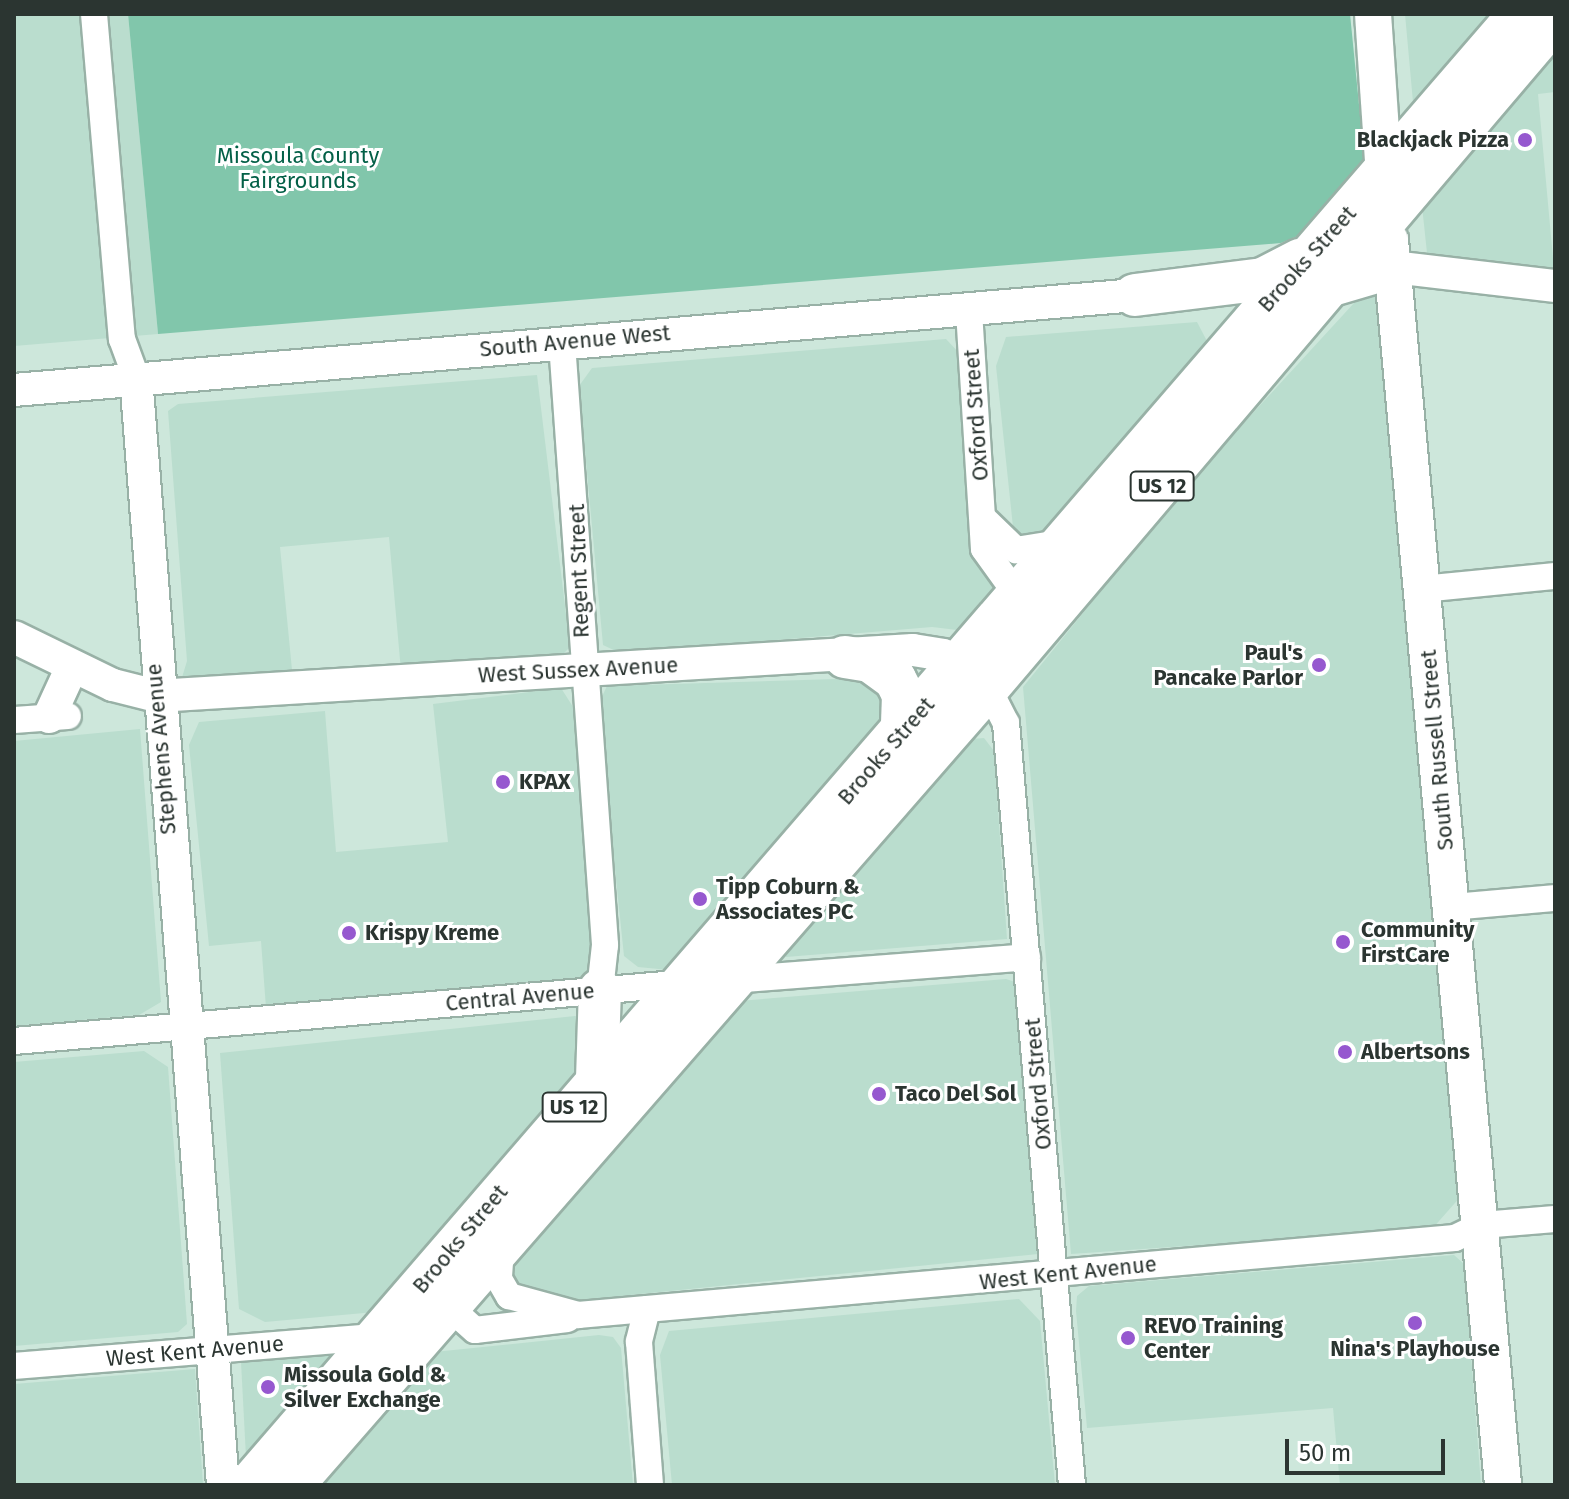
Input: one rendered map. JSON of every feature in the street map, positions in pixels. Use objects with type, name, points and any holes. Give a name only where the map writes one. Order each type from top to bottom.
[{"type":"highway","name":"Brooks Street","points":[[293,1485],[731,980],[973,677],[1323,269],[1383,173],[1519,14]]},
{"type":"highway","name":"Brooks Street","points":[[249,1485],[597,1079],[688,983],[902,732],[973,677],[1010,606],[1222,341],[1388,221],[1555,20]]},
{"type":"highway","points":[[1135,295],[1323,269],[1393,267]]},
{"type":"highway","points":[[1135,295],[1197,305],[1222,341]]},
{"type":"highway","points":[[845,657],[870,661],[895,679],[903,695],[902,732]]},
{"type":"highway","points":[[597,1079],[600,990]]},
{"type":"highway","points":[[448,1306],[458,1242]]},
{"type":"main road","name":"South Russell Street","points":[[1373,14],[1383,173],[1393,267],[1439,587],[1452,907],[1503,1485]]},
{"type":"street","name":"Stephens Avenue","points":[[94,14],[122,339],[136,377],[156,696],[223,1485]]},
{"type":"street","points":[[1393,267],[1555,286]]},
{"type":"street","name":"South Avenue West","points":[[14,390],[136,377],[1135,295]]},
{"type":"street","name":"Oxford Street","points":[[969,311],[985,553],[1010,585],[1010,606]]},
{"type":"street","name":"Regent Street","points":[[562,343],[579,522],[582,669],[605,945],[600,990]]},
{"type":"street","points":[[984,519],[1016,550],[1064,541]]},
{"type":"street","points":[[1439,587],[1555,576]]},
{"type":"street","points":[[14,637],[72,667],[156,696]]},
{"type":"street","name":"West Sussex Avenue","points":[[156,696],[926,651],[973,677]]},
{"type":"street","points":[[14,720],[58,716],[72,667]]},
{"type":"street","name":"Oxford Street","points":[[973,677],[1006,723],[1072,1485]]},
{"type":"street","points":[[1452,907],[1555,898]]},
{"type":"street","name":"Central Avenue","points":[[14,1041],[1027,957]]},
{"type":"street","name":"West Kent Avenue","points":[[513,1230],[497,1258],[504,1291],[528,1307],[578,1315],[1455,1238],[1482,1225],[1555,1219]]},
{"type":"street","name":"West Kent Avenue","points":[[448,1306],[475,1330],[553,1325],[578,1315]]},
{"type":"street","points":[[647,1309],[639,1342],[650,1485]]},
{"type":"street","name":"West Kent Avenue","points":[[14,1366],[377,1337]]},
{"type":"shaded area","points":[[14,14],[128,14],[158,334],[14,346]]},
{"type":"shaded area","points":[[1405,14],[1505,14],[1414,113]]},
{"type":"shaded area","points":[[1555,45],[1555,92],[1538,94],[1555,280],[1427,253],[1422,206]]},
{"type":"shaded area","points":[[1377,278],[1462,1195],[1432,1229],[1071,1254],[1023,687],[1092,602],[1092,588]]},
{"type":"shaded area","points":[[1197,322],[1208,343],[1051,538],[1022,539],[1013,527],[996,366],[1006,337]]},
{"type":"shaded area","points":[[946,339],[961,355],[1003,591],[974,632],[932,627],[620,653],[603,645],[579,386],[592,368]]},
{"type":"shaded area","points":[[537,375],[566,614],[569,648],[562,655],[401,671],[389,537],[280,547],[293,680],[180,684],[187,661],[168,411],[178,404]]},
{"type":"shaded area","points":[[870,678],[894,719],[669,970],[638,967],[624,956],[598,705],[607,686]]},
{"type":"shaded area","points":[[561,688],[575,710],[597,965],[581,984],[266,1008],[261,941],[209,946],[189,745],[199,722],[325,711],[336,852],[448,842],[433,704]]},
{"type":"shaded area","points":[[140,729],[161,1002],[139,1015],[14,1026],[14,741]]},
{"type":"shaded area","points":[[984,738],[994,751],[1007,939],[786,957],[784,949],[971,739]]},
{"type":"shaded area","points":[[1006,979],[1018,983],[1038,1254],[551,1303],[512,1288],[509,1263],[739,1001]]},
{"type":"shaded area","points":[[575,1016],[585,1018],[590,1073],[386,1311],[265,1322],[239,1309],[220,1053]]},
{"type":"shaded area","points":[[144,1051],[168,1067],[187,1324],[178,1332],[14,1346],[14,1062]]},
{"type":"shaded area","points":[[1454,1255],[1464,1264],[1481,1485],[1340,1485],[1333,1408],[1087,1428],[1076,1311],[1077,1296],[1089,1286]]},
{"type":"shaded area","points":[[1019,1299],[1040,1321],[1055,1485],[672,1485],[660,1355],[669,1331]]},
{"type":"shaded area","points":[[599,1335],[613,1337],[621,1348],[633,1485],[316,1485],[434,1352]]},
{"type":"shaded area","points":[[352,1352],[247,1476],[241,1362]]},
{"type":"shaded area","points":[[195,1369],[203,1485],[14,1485],[14,1384]]},
{"type":"green space","name":"Missoula County Fairgrounds","points":[[128,14],[1350,14],[1365,165],[1312,230],[1281,243],[158,334]]},
{"type":"place","name":"Blackjack Pizza","points":[[1525,140]]},
{"type":"place","name":"Paul's Pancake Parlor","points":[[1319,665]]},
{"type":"place","name":"KPAX","points":[[503,782]]},
{"type":"place","name":"Tipp Coburn & Associates PC","points":[[700,899]]},
{"type":"place","name":"Krispy Kreme","points":[[349,933]]},
{"type":"place","name":"Community FirstCare","points":[[1343,942]]},
{"type":"place","name":"Albertsons","points":[[1345,1052]]},
{"type":"place","name":"Taco Del Sol","points":[[879,1094]]},
{"type":"place","name":"Nina's Playhouse","points":[[1415,1323]]},
{"type":"place","name":"REVO Training Center","points":[[1128,1338]]},
{"type":"place","name":"Missoula Gold & Silver Exchange","points":[[268,1387]]}]
